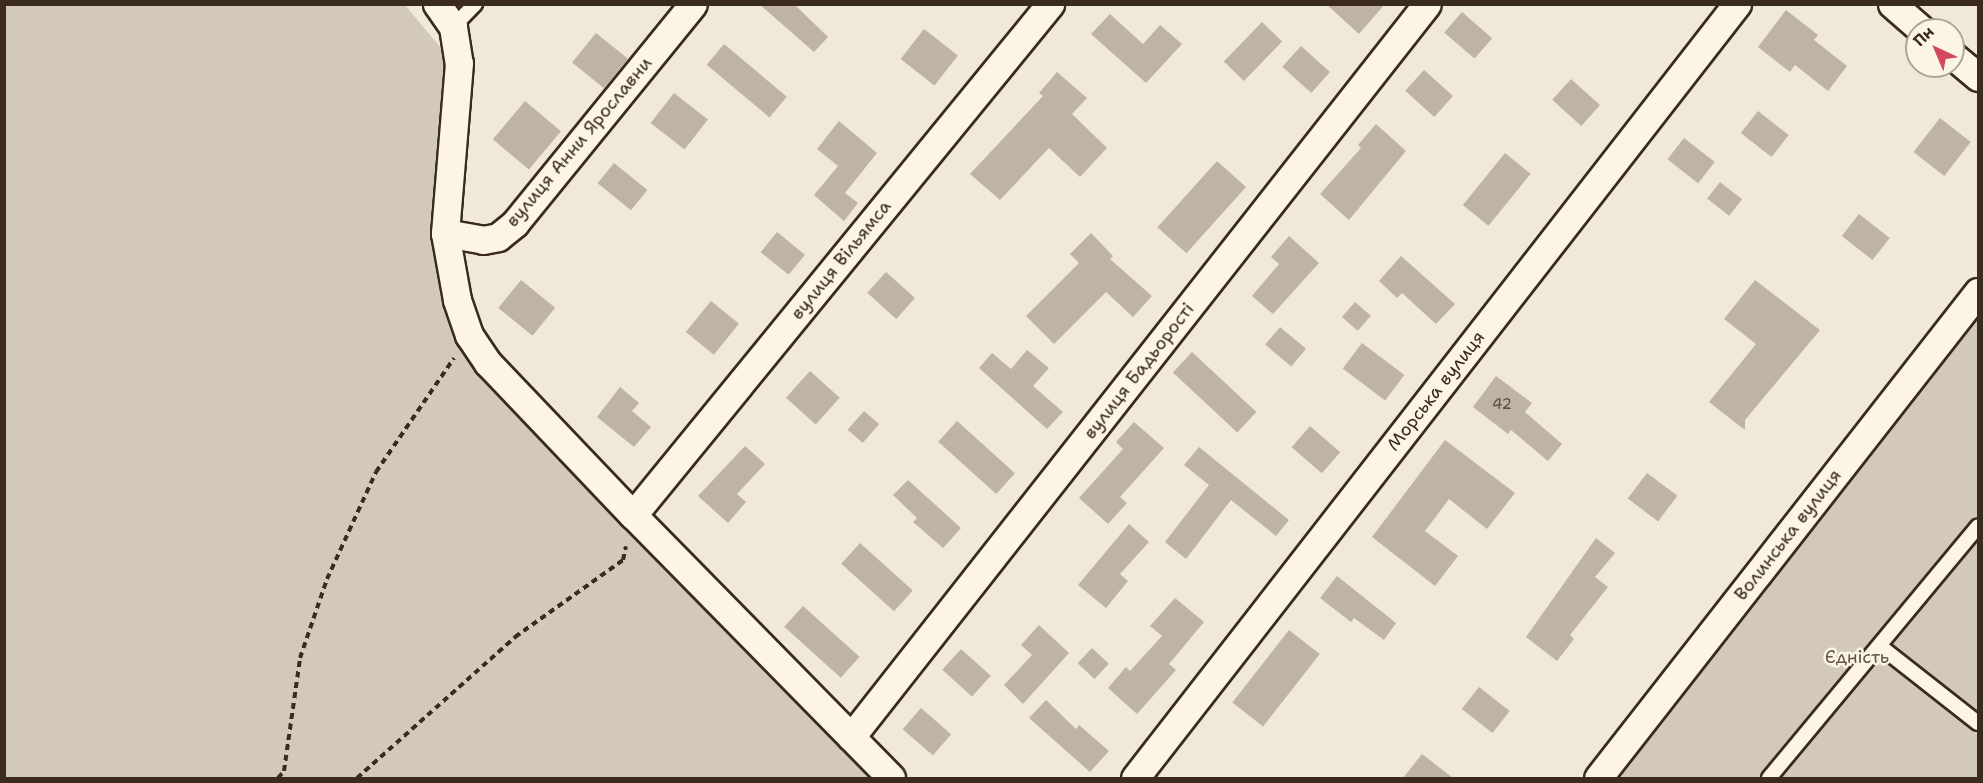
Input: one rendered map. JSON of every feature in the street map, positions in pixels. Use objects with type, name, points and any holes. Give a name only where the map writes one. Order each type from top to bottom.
[{"type":"street","points":[[437,4],[453,27],[459,63],[446,233],[457,300],[470,336],[488,363],[633,515],[891,778]]},
{"type":"street","name":"вулиця Анни Ярославни","points":[[446,233],[483,240],[498,237],[514,223],[693,4]]},
{"type":"street","name":"вулиця Вільямса","points":[[633,515],[1050,4]]},
{"type":"street","name":"вулиця Бадьорості","points":[[851,737],[1427,4]]},
{"type":"street","name":"Морська вулиця","points":[[1135,778],[1737,4]]},
{"type":"street","points":[[1892,4],[1908,18]]},
{"type":"street","points":[[1965,66],[1978,77]]},
{"type":"street","name":"Волинська вулиця","points":[[1598,778],[1978,292]]},
{"type":"lane","points":[[453,27],[475,4]]},
{"type":"lane","points":[[1769,778],[1881,647],[1978,526]]},
{"type":"lane","points":[[1881,647],[1978,723]]},
{"type":"path","points":[[278,778],[284,771],[300,658],[344,539],[376,472],[470,336]]},
{"type":"path","points":[[357,778],[515,637],[623,560],[633,515]]},
{"type":"green space","points":[[4,5],[405,5],[440,47],[446,66],[459,337],[879,778],[5,778]]},
{"type":"green space","name":"Єдність","points":[[1978,303],[1978,778],[1607,778]]},
{"type":"building","points":[[759,4],[794,4],[828,37],[814,52]]},
{"type":"building","points":[[1326,4],[1385,4],[1359,34]]},
{"type":"building","points":[[1786,10],[1818,35],[1814,40],[1847,66],[1828,91],[1795,65],[1790,72],[1758,47]]},
{"type":"building","points":[[1462,12],[1492,38],[1474,59],[1444,32]]},
{"type":"building","points":[[1110,14],[1143,44],[1160,25],[1182,44],[1146,83],[1091,34]]},
{"type":"building","points":[[1262,22],[1282,41],[1244,81],[1224,62]]},
{"type":"building","points":[[924,29],[958,55],[934,85],[901,59]]},
{"type":"building","points":[[596,33],[628,59],[604,88],[572,63]]},
{"type":"building","points":[[724,44],[787,97],[769,117],[707,65]]},
{"type":"building","points":[[1301,46],[1330,72],[1311,93],[1282,67]]},
{"type":"building","points":[[1424,70],[1453,96],[1434,117],[1405,91]]},
{"type":"building","points":[[1057,72],[1087,98],[1072,114],[1107,148],[1080,177],[1049,148],[1000,200],[970,174],[1043,96],[1039,93]]},
{"type":"building","points":[[1571,79],[1600,105],[1581,126],[1552,100]]},
{"type":"building","points":[[674,93],[708,119],[684,149],[651,123]]},
{"type":"building","points":[[525,101],[561,131],[529,170],[493,139]]},
{"type":"building","points":[[1758,111],[1789,135],[1771,157],[1741,133]]},
{"type":"building","points":[[1940,118],[1971,142],[1944,176],[1914,152]]},
{"type":"building","points":[[839,121],[877,153],[845,193],[858,203],[844,221],[814,195],[838,166],[817,149]]},
{"type":"building","points":[[1376,124],[1406,151],[1349,220],[1320,194],[1361,148],[1358,145]]},
{"type":"building","points":[[1684,138],[1715,162],[1698,183],[1667,159]]},
{"type":"building","points":[[1505,153],[1531,174],[1488,226],[1463,205]]},
{"type":"building","points":[[1217,161],[1246,187],[1186,253],[1157,227]]},
{"type":"building","points":[[614,163],[647,190],[631,210],[598,183]]},
{"type":"building","points":[[1720,182],[1742,199],[1729,216],[1707,199]]},
{"type":"building","points":[[1859,214],[1890,238],[1872,260],[1842,236]]},
{"type":"building","points":[[777,232],[805,255],[789,275],[761,252]]},
{"type":"building","points":[[1091,233],[1113,256],[1110,259],[1152,296],[1133,317],[1106,292],[1054,344],[1026,316],[1079,263],[1070,254]]},
{"type":"building","points":[[1289,236],[1319,263],[1273,314],[1252,296],[1279,264],[1271,257]]},
{"type":"building","points":[[1401,256],[1455,304],[1436,324],[1402,293],[1397,298],[1379,281]]},
{"type":"building","points":[[886,272],[915,298],[896,319],[867,293]]},
{"type":"building","points":[[521,280],[555,308],[533,336],[498,308]]},
{"type":"building","points":[[1755,280],[1820,330],[1745,420],[1745,430],[1709,402],[1756,344],[1724,319]]},
{"type":"building","points":[[711,301],[739,324],[714,355],[686,332]]},
{"type":"building","points":[[1355,302],[1371,316],[1358,331],[1342,317]]},
{"type":"building","points":[[1280,327],[1306,349],[1291,366],[1265,345]]},
{"type":"building","points":[[1362,343],[1404,375],[1385,400],[1343,369]]},
{"type":"building","points":[[1027,350],[1049,368],[1033,386],[1063,412],[1047,429],[979,368],[992,353],[1011,369]]},
{"type":"building","points":[[1192,352],[1256,412],[1237,432],[1173,372]]},
{"type":"building","points":[[810,371],[840,398],[816,425],[786,398]]},
{"type":"building","points":[[1496,376],[1532,403],[1525,412],[1562,444],[1548,461],[1511,430],[1508,434],[1473,407]]},
{"type":"building","points":[[620,387],[639,403],[632,411],[651,427],[634,447],[597,417]]},
{"type":"building","points":[[864,411],[879,424],[863,443],[848,430]]},
{"type":"building","points":[[957,421],[1015,473],[996,494],[938,442]]},
{"type":"building","points":[[1134,422],[1164,448],[1120,497],[1127,503],[1108,524],[1079,498],[1123,449],[1116,442]]},
{"type":"building","points":[[1310,426],[1340,452],[1322,473],[1292,447]]},
{"type":"building","points":[[1445,440],[1515,493],[1487,529],[1449,499],[1425,531],[1458,556],[1435,586],[1372,537]]},
{"type":"building","points":[[745,446],[765,464],[737,494],[746,502],[728,523],[698,496]]},
{"type":"building","points":[[1199,447],[1289,520],[1276,536],[1231,500],[1186,559],[1165,542],[1209,485],[1184,465]]},
{"type":"building","points":[[1647,473],[1677,496],[1658,521],[1628,499]]},
{"type":"building","points":[[908,480],[961,528],[943,548],[913,522],[917,518],[893,495]]},
{"type":"building","points":[[1129,524],[1149,542],[1120,574],[1128,581],[1106,608],[1078,585]]},
{"type":"building","points":[[1596,538],[1615,553],[1595,577],[1608,587],[1570,635],[1574,639],[1557,661],[1526,637]]},
{"type":"building","points":[[860,543],[913,591],[894,611],[841,564]]},
{"type":"building","points":[[1337,576],[1396,623],[1384,640],[1354,618],[1351,622],[1320,598]]},
{"type":"building","points":[[1175,598],[1204,622],[1169,664],[1176,670],[1137,714],[1108,688],[1126,667],[1130,671],[1162,636],[1150,626]]},
{"type":"building","points":[[803,606],[859,657],[841,678],[784,627]]},
{"type":"building","points":[[1039,625],[1069,653],[1023,704],[1004,685],[1032,655],[1021,645]]},
{"type":"building","points":[[1289,630],[1320,654],[1263,727],[1232,702]]},
{"type":"building","points":[[1092,648],[1109,664],[1094,679],[1078,663]]},
{"type":"building","points":[[961,649],[991,676],[972,697],[942,670]]},
{"type":"building","points":[[1479,687],[1510,711],[1492,733],[1462,709]]},
{"type":"building","points":[[1046,700],[1076,729],[1079,725],[1109,751],[1090,772],[1029,718]]},
{"type":"building","points":[[921,708],[951,734],[933,755],[903,729]]},
{"type":"building","points":[[1422,754],[1453,778],[1403,778]]}]
